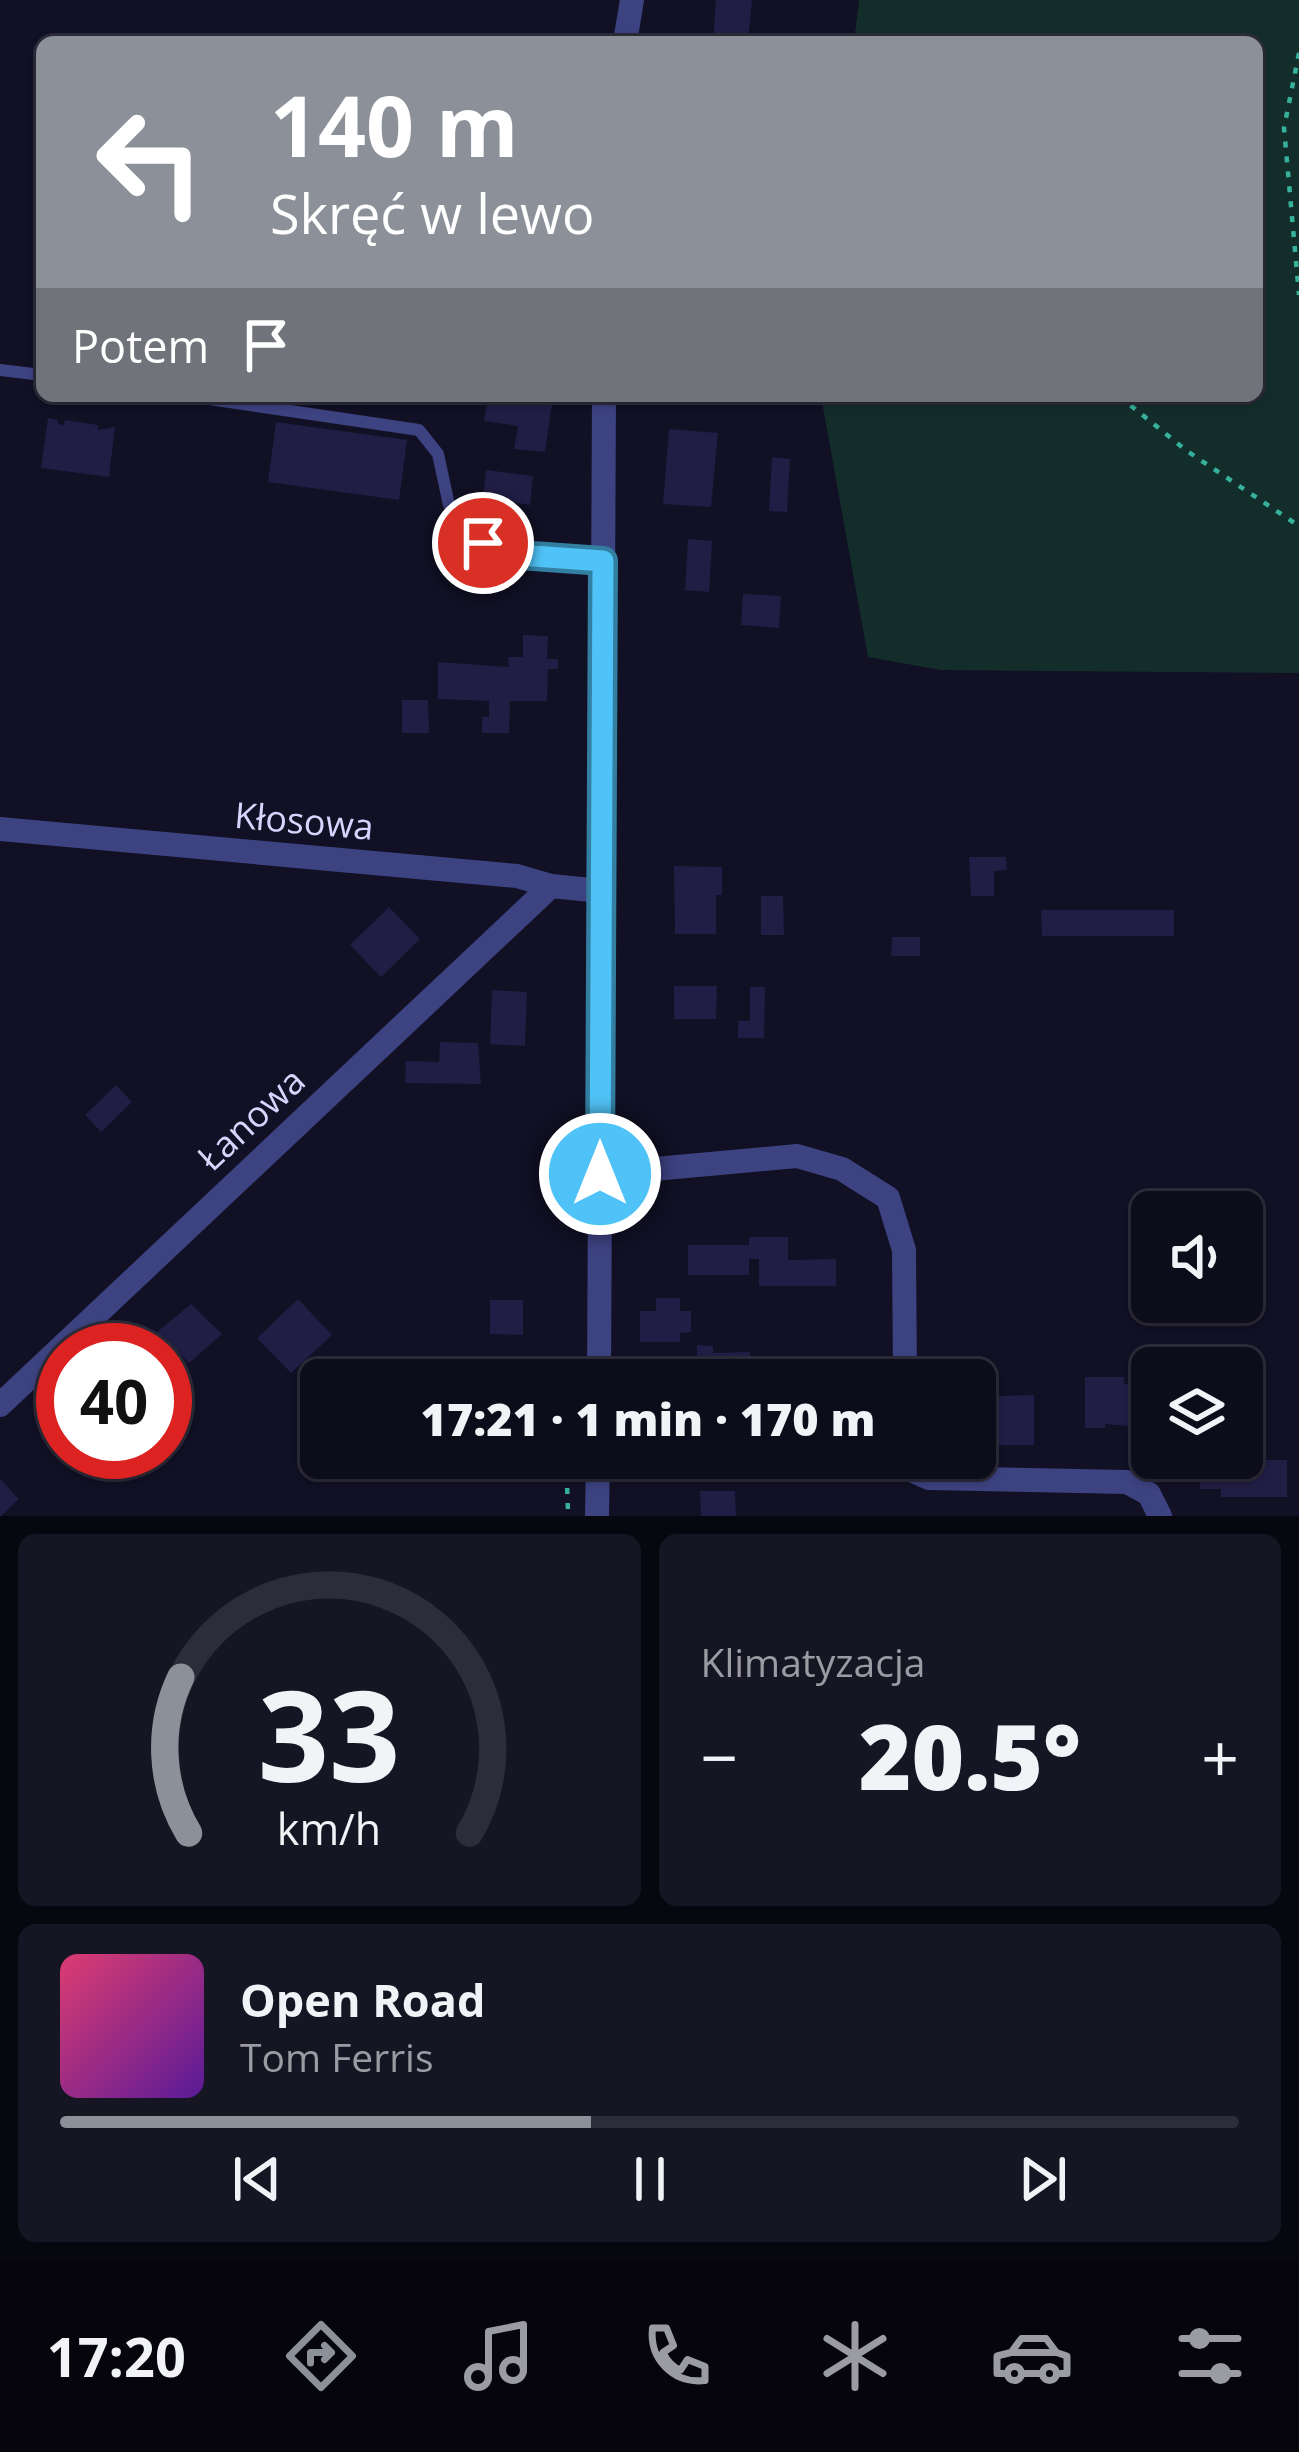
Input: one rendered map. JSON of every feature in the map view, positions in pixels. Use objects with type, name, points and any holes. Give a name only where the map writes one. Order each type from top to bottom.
[{"type":"street","points":[[627,36],[632,0]]},
{"type":"street","points":[[599,1359],[604,402]]},
{"type":"street","name":"Kłosowa","points":[[6,836],[517,876],[551,886],[601,891]]},
{"type":"street","name":"Łanowa","points":[[0,1405],[551,886]]},
{"type":"street","points":[[600,1174],[796,1156],[842,1169],[888,1198],[904,1250],[905,1359]]},
{"type":"street","points":[[597,1516],[598,1479]]},
{"type":"street","points":[[978,1479],[1127,1482],[1149,1494],[1160,1516]]},
{"type":"lane","points":[[0,370],[36,374]]},
{"type":"lane","points":[[230,402],[419,430],[438,454],[449,505],[483,543],[504,554],[603,561]]},
{"type":"path","points":[[1299,53],[1284,128],[1299,295]]},
{"type":"path","points":[[1126,402],[1187,451],[1299,526]]},
{"type":"path","points":[[567,1479],[569,1516]]},
{"type":"green space","points":[[859,0],[1299,0],[1299,673],[941,670],[868,657],[822,402],[1263,402],[1263,36],[855,36]]},
{"type":"building","points":[[716,0],[752,0],[749,36],[713,36]]},
{"type":"building","points":[[487,402],[552,402],[545,452],[514,449],[518,426],[484,421]]},
{"type":"building","points":[[48,418],[64,425],[65,420],[98,425],[98,430],[115,427],[109,477],[41,468]]},
{"type":"building","points":[[276,422],[407,440],[399,500],[268,482]]},
{"type":"building","points":[[669,429],[718,433],[711,507],[663,504]]},
{"type":"building","points":[[772,457],[790,459],[787,512],[769,511]]},
{"type":"building","points":[[486,470],[533,476],[530,505],[483,498]]},
{"type":"building","points":[[688,539],[712,541],[709,592],[685,590]]},
{"type":"building","points":[[743,594],[781,596],[779,628],[741,625]]},
{"type":"building","points":[[523,635],[548,636],[547,659],[558,659],[558,669],[548,669],[547,701],[510,701],[509,733],[482,733],[489,701],[438,699],[438,662],[509,667],[508,657],[523,657]]},
{"type":"building","points":[[402,700],[428,700],[429,733],[402,733]]},
{"type":"building","points":[[969,857],[1006,857],[1007,870],[994,871],[994,896],[971,896]]},
{"type":"building","points":[[674,866],[722,867],[716,934],[675,934]]},
{"type":"building","points":[[761,896],[783,896],[784,935],[761,935]]},
{"type":"building","points":[[389,907],[420,939],[381,977],[350,945]]},
{"type":"building","points":[[1041,910],[1174,910],[1174,936],[1042,936]]},
{"type":"building","points":[[892,937],[920,937],[920,956],[891,956]]},
{"type":"building","points":[[674,986],[717,986],[716,1019],[674,1019]]},
{"type":"building","points":[[750,987],[765,987],[764,1038],[738,1038],[738,1021],[750,1021]]},
{"type":"building","points":[[492,990],[527,992],[525,1046],[490,1044]]},
{"type":"building","points":[[440,1042],[478,1043],[481,1084],[405,1083],[406,1061],[439,1062]]},
{"type":"building","points":[[116,1085],[132,1102],[101,1132],[85,1115]]},
{"type":"building","points":[[749,1237],[788,1237],[788,1260],[836,1259],[836,1286],[759,1286],[759,1259],[749,1259],[749,1275],[688,1275],[688,1245],[749,1245]]},
{"type":"building","points":[[656,1298],[680,1298],[680,1311],[691,1311],[691,1332],[680,1333],[680,1342],[640,1342],[640,1311],[656,1311]]},
{"type":"building","points":[[298,1299],[332,1335],[306,1359],[300,1359],[291,1373],[257,1338]]},
{"type":"building","points":[[490,1300],[523,1300],[523,1335],[490,1334]]},
{"type":"building","points":[[191,1304],[222,1334],[192,1360],[192,1323],[168,1323]]},
{"type":"building","points":[[697,1345],[713,1346],[713,1353],[750,1352],[750,1359],[697,1359]]},
{"type":"building","points":[[1085,1377],[1124,1377],[1124,1384],[1131,1384],[1131,1426],[1085,1428]]},
{"type":"building","points":[[1034,1395],[1034,1445],[998,1445],[998,1396]]},
{"type":"building","points":[[1263,1460],[1287,1460],[1287,1497],[1221,1497],[1221,1489],[1200,1489],[1200,1479],[1263,1479]]},
{"type":"building","points":[[0,1479],[19,1499],[1,1516],[0,1516]]},
{"type":"building","points":[[700,1491],[735,1491],[736,1516],[701,1516]]},
{"type":"route","points":[[483,543],[504,554],[603,561],[600,1174]]}]
